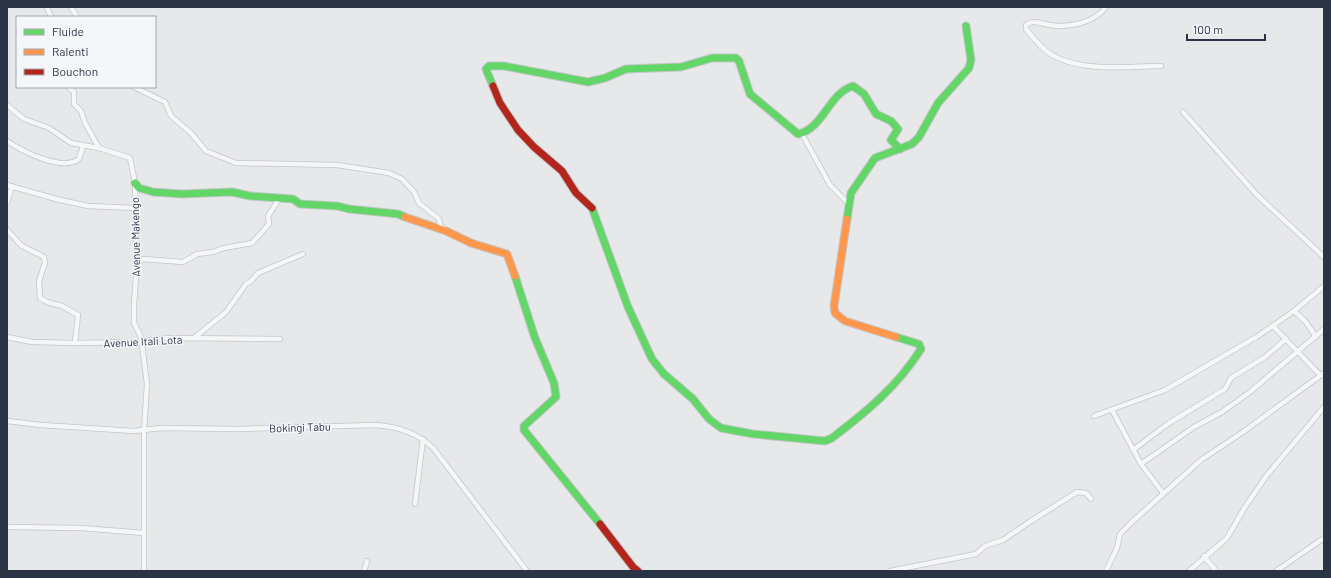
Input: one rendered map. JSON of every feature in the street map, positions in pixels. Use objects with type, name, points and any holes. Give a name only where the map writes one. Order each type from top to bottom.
[{"type":"street","points":[[71,7],[76,16]]},
{"type":"street","points":[[1106,7],[1094,17],[1078,24],[1050,25],[1033,22],[1026,25],[1026,29],[1048,52],[1071,62],[1106,67],[1161,66]]},
{"type":"street","points":[[848,203],[830,185],[802,134],[798,134],[750,94],[739,61],[736,58],[712,58],[681,67],[626,69],[605,78],[588,82],[504,66],[489,66],[486,69],[500,103],[518,130],[534,147],[562,171],[576,193],[586,201],[592,209],[628,306],[655,365],[671,382],[693,399],[709,419],[721,428],[752,434],[786,436],[809,440],[828,440],[882,399],[915,361],[921,349],[919,344],[845,321],[835,313],[834,306],[848,203],[851,193],[872,160],[912,144],[919,137],[938,103],[969,68],[971,60],[966,26]]},
{"type":"street","points":[[802,134],[821,120],[824,113],[847,87],[853,86],[864,94],[876,114],[891,121],[898,129],[891,140],[900,149]]},
{"type":"street","points":[[69,88],[74,92],[74,104],[81,111],[84,123],[99,148]]},
{"type":"street","points":[[136,88],[165,102],[171,116],[191,132],[206,151],[233,162],[337,165],[389,173],[400,178],[414,192],[419,203],[439,219],[440,225],[446,231]]},
{"type":"street","name":"Avenue Makengo","points":[[7,105],[24,119],[49,128],[70,143],[99,148],[129,157],[135,183],[137,262],[134,323],[141,342],[147,384],[144,431],[144,571]]},
{"type":"street","points":[[1183,112],[1258,195],[1324,257]]},
{"type":"street","points":[[7,141],[38,157],[62,162],[71,162],[79,159],[83,146]]},
{"type":"street","points":[[135,183],[144,190],[164,193],[232,192],[250,196],[264,196],[294,200],[300,204],[338,206],[350,209],[398,214],[422,224],[446,231],[471,243],[506,254],[510,259],[535,338],[554,383],[556,394],[553,401],[523,428],[638,571]]},
{"type":"street","points":[[7,203],[9,186],[88,206],[135,208]]},
{"type":"street","points":[[137,262],[144,259],[183,262],[197,254],[213,252],[252,242],[269,224],[268,216],[279,199]]},
{"type":"street","points":[[7,230],[22,246],[44,257],[45,263],[40,281],[39,295],[42,300],[62,306],[78,315],[74,343]]},
{"type":"street","points":[[194,338],[225,313],[247,283],[257,274],[303,254]]},
{"type":"street","points":[[1094,416],[1165,390],[1236,350],[1294,311],[1324,286]]},
{"type":"street","points":[[1294,311],[1306,322],[1316,336]]},
{"type":"street","points":[[1106,571],[1117,548],[1120,534],[1163,493],[1201,460],[1243,432],[1322,374],[1273,326]]},
{"type":"street","points":[[1142,464],[1194,427],[1222,412],[1250,392],[1324,330]]},
{"type":"street","name":"Avenue Itali Lota","points":[[7,337],[32,342],[74,343],[141,342],[165,338],[280,339]]},
{"type":"street","points":[[1134,450],[1169,423],[1225,389],[1231,378],[1265,357],[1286,339]]},
{"type":"street","points":[[1189,571],[1204,556],[1228,538],[1245,507],[1267,476],[1324,408]]},
{"type":"street","points":[[1112,410],[1142,464],[1163,493]]},
{"type":"street","name":"Bokingi Tabu","points":[[7,421],[57,427],[144,431],[161,428],[253,429],[374,425],[395,426],[422,439],[434,449],[527,571]]},
{"type":"street","points":[[415,504],[422,439]]},
{"type":"street","points":[[890,571],[976,554],[985,546],[1003,540],[1030,521],[1077,492],[1086,493],[1091,499]]},
{"type":"street","points":[[7,527],[81,528],[144,533]]},
{"type":"street","points":[[1276,571],[1324,538]]},
{"type":"street","points":[[1204,556],[1216,571]]},
{"type":"street","points":[[364,571],[367,561]]},
{"type":"traffic: fast","points":[[847,219],[851,193],[875,158],[912,144],[919,137],[938,103],[969,68],[971,60],[966,26]]},
{"type":"traffic: fast","points":[[493,86],[486,69],[489,66],[504,66],[588,82],[605,78],[626,69],[681,67],[712,58],[736,58],[739,61],[750,94],[798,134],[807,131],[814,125],[831,103],[845,90],[853,86],[864,94],[876,114],[891,121],[898,129],[891,140],[900,149]]},
{"type":"traffic: fast","points":[[135,183],[139,188],[153,192],[182,194],[232,192],[250,196],[293,199],[300,204],[337,206],[349,209],[398,214],[405,217]]},
{"type":"traffic: fast","points":[[592,208],[628,307],[652,359],[664,374],[693,399],[709,419],[721,428],[753,434],[825,441],[832,438],[881,398],[902,375],[921,349],[919,344],[896,337]]},
{"type":"traffic: fast","points":[[515,276],[535,338],[554,383],[556,397],[524,426],[524,430],[600,524]]},
{"type":"traffic: slow","points":[[405,217],[446,231],[471,243],[507,254],[515,276]]},
{"type":"traffic: slow","points":[[847,219],[834,306],[835,313],[845,321],[896,337]]},
{"type":"traffic: jam","points":[[493,86],[500,103],[518,130],[534,147],[562,171],[576,193],[592,208]]},
{"type":"traffic: jam","points":[[600,524],[633,567],[638,571]]}]
